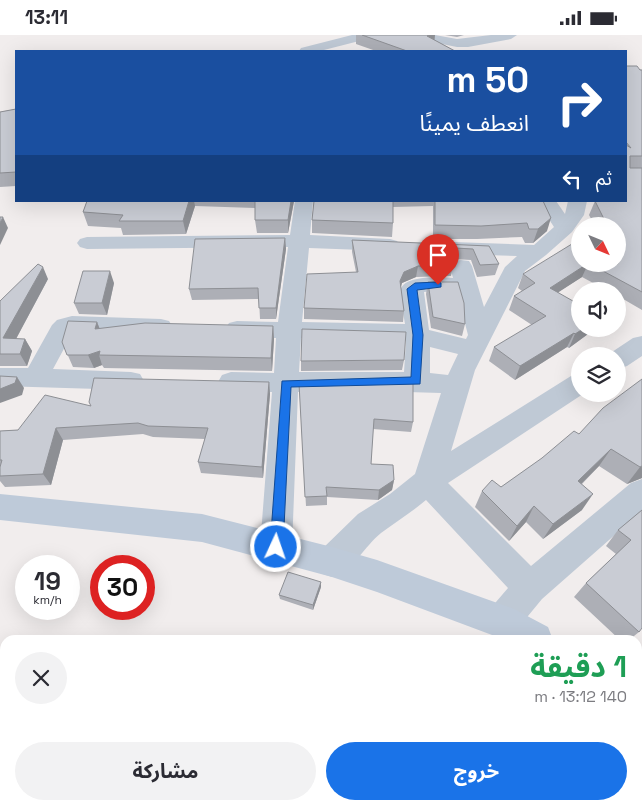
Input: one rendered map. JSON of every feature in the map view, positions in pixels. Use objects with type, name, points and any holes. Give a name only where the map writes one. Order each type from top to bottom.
[{"type":"street","points":[[310,50],[367,35]]},
{"type":"street","points":[[416,35],[462,43],[512,35]]},
{"type":"street","points":[[276,547],[289,329],[304,202]]},
{"type":"street","points":[[547,202],[565,228]]},
{"type":"street","points":[[427,481],[462,370],[516,267],[565,228],[574,215],[578,202]]},
{"type":"street","points":[[86,243],[300,241],[408,246]]},
{"type":"street","points":[[477,342],[466,285],[447,247],[538,251]]},
{"type":"street","points":[[417,381],[418,335],[412,289],[415,286],[424,285],[466,285]]},
{"type":"street","points":[[35,379],[60,331],[66,326],[72,324],[178,327]]},
{"type":"street","points":[[217,328],[404,332],[477,342]]},
{"type":"street","points":[[626,355],[642,344]]},
{"type":"street","points":[[0,377],[150,381]]},
{"type":"street","points":[[208,382],[417,381],[457,385]]},
{"type":"street","points":[[332,562],[369,524],[401,503],[427,481],[571,389]]},
{"type":"street","points":[[427,481],[530,588]]},
{"type":"street","points":[[502,621],[530,588],[642,492]]},
{"type":"street","points":[[0,507],[202,528],[332,562],[502,621],[526,635]]},
{"type":"building","points":[[362,35],[429,35],[427,36],[453,50],[404,50]]},
{"type":"building","points":[[627,66],[637,66],[642,70],[642,156],[630,156],[630,168],[642,168],[642,292],[607,273],[626,273],[626,217],[603,217],[596,202],[627,202],[627,146],[631,148],[627,143]]},
{"type":"building","points":[[15,109],[15,172],[0,173],[0,112]]},
{"type":"building","points":[[87,202],[189,202],[183,221],[119,221],[123,215],[83,212]]},
{"type":"building","points":[[255,202],[291,202],[288,220],[255,220]]},
{"type":"building","points":[[314,202],[393,202],[393,223],[312,220]]},
{"type":"building","points":[[435,202],[543,202],[551,218],[538,229],[529,229],[527,223],[481,226],[435,225]]},
{"type":"building","points":[[285,238],[276,308],[259,308],[258,288],[189,289],[195,239]]},
{"type":"building","points":[[352,240],[489,246],[499,264],[480,265],[473,249],[455,248],[450,255],[453,265],[418,266],[404,272],[400,281],[404,311],[304,308],[307,274],[358,272]]},
{"type":"building","points":[[571,245],[571,273],[573,273],[550,288],[571,300],[571,335],[520,366],[494,347],[546,316],[514,296],[535,283],[523,274]]},
{"type":"building","points":[[38,264],[43,267],[3,338],[25,339],[20,354],[0,354],[0,301]]},
{"type":"building","points":[[83,271],[110,271],[102,303],[74,303]]},
{"type":"building","points":[[428,282],[458,282],[464,303],[465,324],[433,317]]},
{"type":"building","points":[[68,321],[97,322],[95,329],[145,323],[273,326],[271,358],[99,355],[100,351],[88,355],[67,355],[62,342]]},
{"type":"building","points":[[302,329],[406,332],[404,360],[301,361]]},
{"type":"building","points":[[0,376],[17,377],[15,383],[0,389]]},
{"type":"building","points":[[94,378],[269,382],[262,467],[198,462],[208,428],[148,426],[138,423],[56,428],[43,474],[0,476],[2,460],[0,460],[0,431],[18,430],[45,395],[91,406],[89,402]]},
{"type":"building","points":[[642,379],[642,466],[640,467],[611,449],[578,481],[593,494],[553,524],[534,506],[517,526],[482,491],[492,480],[501,487],[542,458],[574,431],[579,434],[611,402],[626,402],[626,391]]},
{"type":"building","points":[[413,381],[413,422],[374,419],[371,464],[393,465],[394,480],[379,490],[326,487],[327,496],[305,497],[299,383]]},
{"type":"building","points":[[642,510],[642,628],[639,632],[586,583],[631,540],[618,530]]},
{"type":"building","points":[[288,572],[321,582],[313,605],[279,595]]},
{"type":"route","points":[[276,547],[286,383],[417,381],[418,335],[412,289],[415,286],[438,285]]}]
